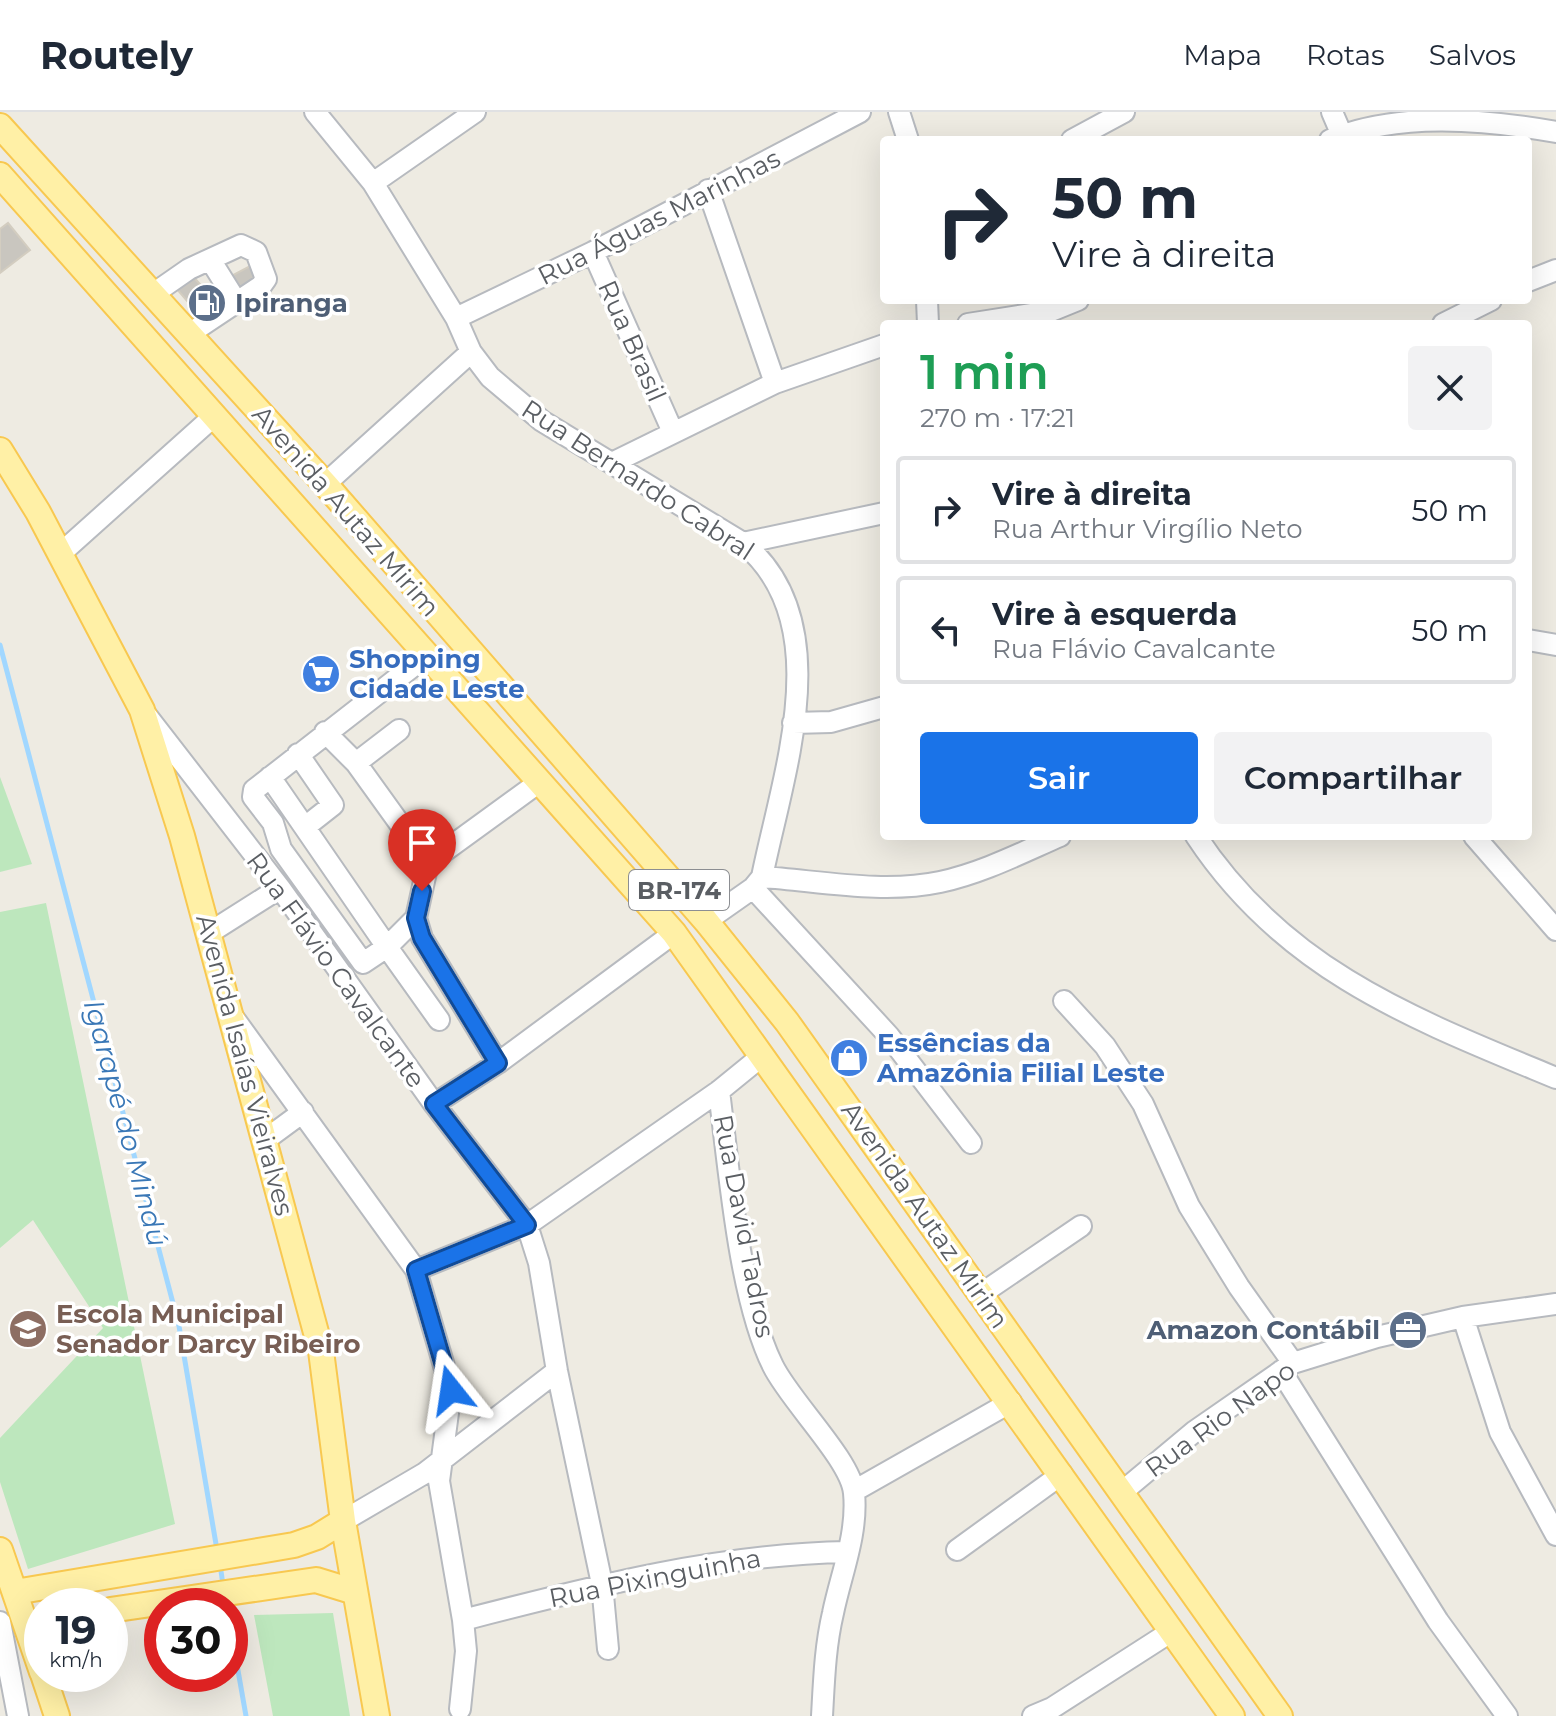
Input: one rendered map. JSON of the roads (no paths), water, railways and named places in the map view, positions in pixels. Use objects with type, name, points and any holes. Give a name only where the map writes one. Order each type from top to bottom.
[{"type":"main road","name":"Avenida Autaz Mirim","points":[[0,126],[325,484],[706,921],[787,1022],[1280,1716]]},
{"type":"main road","name":"Avenida Autaz Mirim","points":[[0,175],[674,933],[1232,1716]]},
{"type":"main road","name":"Avenida Isaías Vieiralves","points":[[0,450],[60,554],[142,710],[209,933],[321,1351],[343,1521],[377,1716]]},
{"type":"main road","points":[[7,1597],[144,1569],[294,1545],[317,1537],[343,1521]]},
{"type":"main road","points":[[0,1550],[7,1597],[24,1631]]},
{"type":"main road","points":[[128,1607],[316,1580],[355,1592]]},
{"type":"main road","points":[[49,1692],[57,1716]]},
{"type":"street","name":"Rua Bernardo Cabral","points":[[315,112],[373,183],[456,318],[471,352],[513,399],[542,421],[743,543],[772,572],[784,591],[793,619],[798,679],[793,723],[758,882]]},
{"type":"street","points":[[373,183],[475,112]]},
{"type":"street","name":"Rua Águas Marinhas","points":[[456,318],[593,252],[860,112]]},
{"type":"street","points":[[899,112],[907,136]]},
{"type":"street","points":[[1079,136],[1124,112]]},
{"type":"street","points":[[1332,112],[1336,136],[1399,115],[1498,117],[1556,132]]},
{"type":"street","points":[[708,190],[775,383]]},
{"type":"street","points":[[153,294],[189,269],[241,245],[256,252],[266,279],[189,334]]},
{"type":"street","name":"Rua Brasil","points":[[593,252],[672,430]]},
{"type":"street","points":[[211,261],[236,301]]},
{"type":"street","points":[[1532,279],[1556,270]]},
{"type":"street","points":[[1017,320],[1054,317],[1072,304]]},
{"type":"street","points":[[1451,320],[1483,304]]},
{"type":"street","points":[[612,463],[672,430],[775,383],[880,346]]},
{"type":"street","points":[[325,484],[471,352]]},
{"type":"street","points":[[60,554],[213,417]]},
{"type":"street","points":[[743,543],[880,514]]},
{"type":"street","points":[[1532,641],[1556,645]]},
{"type":"street","points":[[416,918],[387,947],[363,963],[281,849],[273,823],[253,797],[254,790],[298,754],[426,656]]},
{"type":"street","points":[[793,723],[831,722],[880,708]]},
{"type":"street","name":"Rua Flávio Cavalcante","points":[[142,710],[280,888],[434,1104],[527,1225],[539,1263],[557,1371],[602,1584],[608,1649]]},
{"type":"street","points":[[356,763],[399,730]]},
{"type":"street","points":[[325,732],[356,763],[428,863]]},
{"type":"street","points":[[298,754],[333,805],[305,827]]},
{"type":"street","points":[[270,777],[439,1020]]},
{"type":"street","points":[[498,1063],[422,938],[416,918],[428,863],[538,783]]},
{"type":"street","points":[[706,921],[758,882],[903,887],[939,882],[974,873],[1051,840]]},
{"type":"street","points":[[1199,840],[1214,863],[1249,901],[1319,965],[1413,1018],[1556,1078]]},
{"type":"street","points":[[1477,840],[1556,930]]},
{"type":"street","points":[[758,882],[889,1036],[971,1143]]},
{"type":"street","points":[[209,933],[280,888]]},
{"type":"street","points":[[434,1104],[498,1063],[674,933]]},
{"type":"street","points":[[1064,1001],[1105,1046],[1143,1104],[1189,1206],[1438,1621],[1507,1716]]},
{"type":"street","points":[[233,1017],[416,1270],[451,1390],[450,1419],[439,1481],[466,1651],[460,1709]]},
{"type":"street","points":[[416,1270],[527,1225],[719,1091],[762,1056]]},
{"type":"street","name":"Rua David Tadros","points":[[719,1091],[734,1201],[759,1328],[772,1365],[797,1407],[845,1468],[854,1491]]},
{"type":"street","points":[[265,1140],[303,1112]]},
{"type":"street","points":[[981,1294],[1081,1226]]},
{"type":"street","name":"Rua Rio Napo","points":[[1122,1492],[1195,1431],[1287,1367],[1377,1337],[1463,1317],[1556,1304]]},
{"type":"street","points":[[1463,1317],[1500,1432],[1556,1535]]},
{"type":"street","points":[[343,1521],[441,1461],[557,1371]]},
{"type":"street","points":[[822,1716],[826,1653],[848,1552],[854,1491],[1011,1402]]},
{"type":"street","points":[[957,1550],[1062,1474]]},
{"type":"street","name":"Rua Pixinguinha","points":[[463,1620],[602,1584],[730,1560],[790,1553],[848,1552]]},
{"type":"street","points":[[0,1622],[18,1716]]},
{"type":"street","points":[[1033,1716],[1052,1708],[1172,1631]]},
{"type":"waterway","name":"Igarapé do Mindú","points":[[0,645],[179,1326],[217,1550]]},
{"type":"waterway","name":"Igarapé do Mindú","points":[[220,1564],[223,1585]]},
{"type":"waterway","name":"Igarapé do Mindú","points":[[242,1692],[246,1716]]},
{"type":"place","name":"Ipiranga","points":[[207,303]]},
{"type":"place","name":"Shopping Cidade Leste","points":[[321,674]]},
{"type":"place","name":"Essências da Amazônia Filial Leste","points":[[849,1058]]},
{"type":"place","name":"Escola Municipal Senador Darcy Ribeiro","points":[[28,1329]]},
{"type":"place","name":"Amazon Contábil","points":[[1408,1330]]}]
